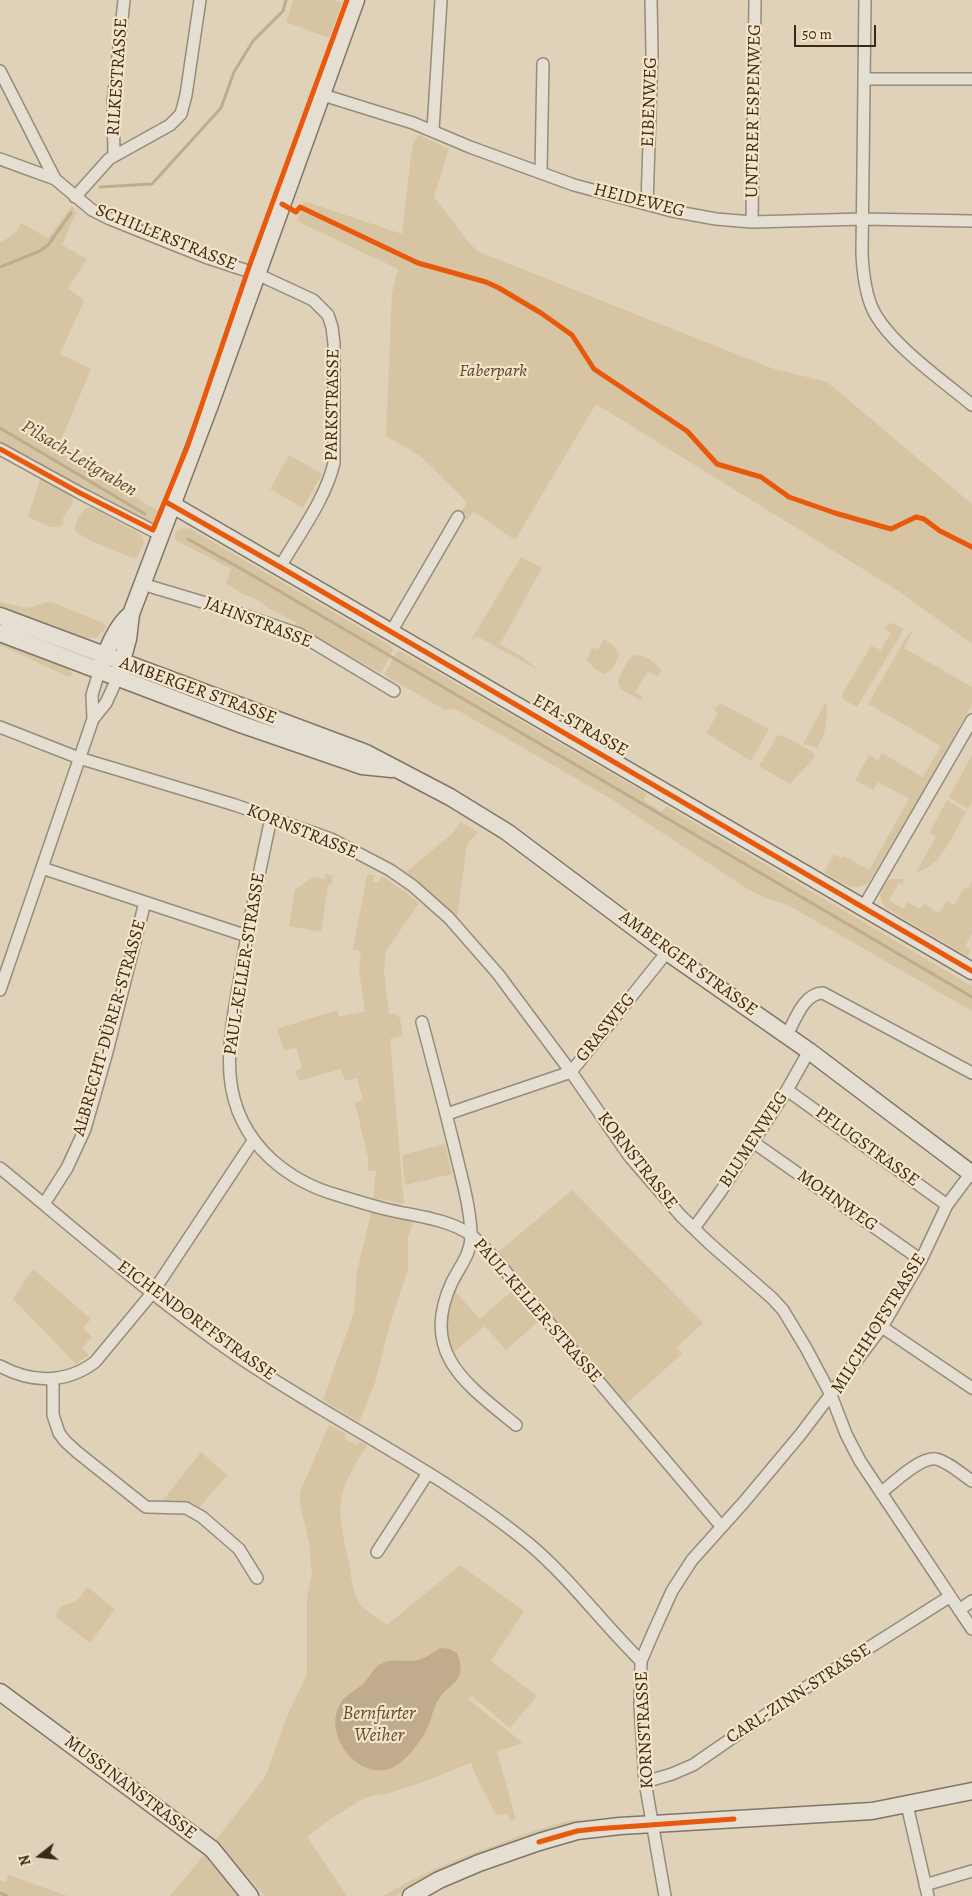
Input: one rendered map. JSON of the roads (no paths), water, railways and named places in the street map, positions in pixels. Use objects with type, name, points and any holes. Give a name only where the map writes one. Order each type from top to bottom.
[{"type":"main road","points":[[120,671],[128,639],[131,614],[356,0]]},
{"type":"main road","name":"EFA-STRASSE","points":[[172,505],[972,971]]},
{"type":"main road","points":[[99,672],[121,626],[131,614]]},
{"type":"main road","name":"AMBERGER STRASSE","points":[[0,616],[105,656],[120,671]]},
{"type":"main road","name":"AMBERGER STRASSE","points":[[0,633],[99,672],[120,671],[232,702],[366,753],[433,787],[492,822],[578,884],[667,952],[809,1050],[972,1173]]},
{"type":"main road","name":"MUSSINANSTRASSE","points":[[0,1692],[212,1849],[250,1896]]},
{"type":"main road","points":[[411,1896],[456,1872],[538,1842],[585,1830],[652,1824],[856,1812],[907,1805],[972,1791]]},
{"type":"street","name":"RILKESTRASSE","points":[[114,155],[113,103],[124,0]]},
{"type":"street","points":[[75,197],[103,164],[114,155],[170,125],[181,114],[186,95],[200,0]]},
{"type":"street","points":[[433,130],[441,0]]},
{"type":"street","name":"EIBENWEG","points":[[647,204],[652,52],[651,0]]},
{"type":"street","name":"UNTERER ESPENWEG","points":[[752,222],[756,0]]},
{"type":"street","points":[[865,0],[863,267],[866,290],[879,320],[897,342],[972,405]]},
{"type":"street","points":[[541,172],[543,64]]},
{"type":"street","name":"SCHILLERSTRASSE","points":[[0,71],[55,179],[75,197],[92,210],[110,220],[205,257],[257,274]]},
{"type":"street","points":[[864,79],[972,80]]},
{"type":"street","name":"HEIDEWEG","points":[[322,95],[433,130],[470,147],[574,185],[672,211],[716,219],[752,222],[863,219],[972,221]]},
{"type":"street","points":[[0,159],[55,179]]},
{"type":"street","name":"PARKSTRASSE","points":[[257,274],[314,300],[328,315],[334,335],[334,463],[317,503],[280,567]]},
{"type":"street","points":[[0,449],[80,494],[161,535]]},
{"type":"street","points":[[391,632],[458,517]]},
{"type":"street","name":"JAHNSTRASSE","points":[[142,584],[226,609],[299,634],[394,690]]},
{"type":"street","points":[[0,990],[93,719],[106,703],[120,671]]},
{"type":"street","points":[[93,719],[92,695],[99,672]]},
{"type":"street","points":[[863,908],[972,720]]},
{"type":"street","name":"KORNSTRASSE","points":[[0,727],[79,758],[234,805],[338,842],[390,870],[413,886],[449,918],[477,948],[571,1072],[630,1157],[694,1228],[772,1298],[783,1310],[806,1348],[830,1395],[744,1502],[692,1560],[672,1591],[641,1661],[640,1705],[645,1782],[665,1896]]},
{"type":"street","name":"PAUL-KELLER-STRASSE","points":[[271,818],[246,936],[230,1043],[229,1062],[234,1098],[241,1119],[253,1141],[280,1168],[312,1187],[384,1209],[428,1218],[451,1226],[471,1236],[496,1259],[721,1526]]},
{"type":"street","points":[[42,868],[246,936]]},
{"type":"street","name":"ALBRECHT-DÜRER-STRASSE","points":[[44,1204],[67,1168],[90,1114],[145,902]]},
{"type":"street","name":"GRASWEG","points":[[447,1114],[571,1072],[667,952]]},
{"type":"street","points":[[786,1034],[807,1001],[812,996],[823,994],[972,1074]]},
{"type":"street","points":[[422,1022],[447,1114],[466,1198],[471,1236],[467,1256],[453,1280],[442,1311],[441,1336],[446,1355],[457,1369],[489,1403],[516,1425]]},
{"type":"street","name":"BLUMENWEG","points":[[694,1228],[721,1191],[787,1090],[809,1050]]},
{"type":"street","name":"PFLUGSTRASSE","points":[[787,1090],[947,1205]]},
{"type":"street","points":[[0,1366],[23,1377],[53,1379],[70,1376],[85,1370],[95,1362],[153,1292],[253,1141]]},
{"type":"street","name":"MOHNWEG","points":[[753,1142],[921,1260]]},
{"type":"street","name":"EICHENDORFFSTRASSE","points":[[0,1168],[153,1292],[236,1355],[480,1506],[530,1545],[558,1571],[641,1661]]},
{"type":"street","name":"MILCHHOFSTRASSE","points":[[972,1173],[947,1205],[921,1260],[882,1327],[830,1395],[846,1434],[881,1493],[972,1629]]},
{"type":"street","points":[[882,1327],[972,1388]]},
{"type":"street","points":[[53,1379],[53,1415],[59,1433],[65,1441],[146,1507],[186,1508],[202,1517],[239,1549],[256,1578]]},
{"type":"street","points":[[881,1493],[921,1462],[932,1459],[948,1464],[972,1481]]},
{"type":"street","points":[[376,1552],[428,1473]]},
{"type":"street","name":"CARL-ZINN-STRASSE","points":[[645,1782],[672,1774],[692,1765],[799,1692],[949,1597]]},
{"type":"street","points":[[959,1610],[972,1601]]},
{"type":"street","points":[[907,1805],[926,1890],[972,1871]]},
{"type":"water","name":"Bernfurter Weiher","points":[[441,1648],[450,1649],[457,1653],[460,1663],[459,1677],[436,1704],[428,1728],[421,1739],[401,1762],[388,1769],[375,1770],[362,1766],[351,1757],[342,1745],[336,1732],[336,1718],[342,1701],[363,1684],[381,1664],[394,1660],[418,1660]]},
{"type":"waterway","points":[[100,187],[152,184],[221,108],[234,72],[253,41],[283,11],[286,0]]},
{"type":"waterway","points":[[0,267],[40,251],[48,245],[71,213]]},
{"type":"waterway","name":"Pilsach-Leitgraben","points":[[0,428],[145,514]]},
{"type":"waterway","name":"Pilsach-Leitgraben","points":[[188,539],[972,997]]},
{"type":"waterway","points":[[0,1893],[7,1896]]},
{"type":"park label","name":"Faberpark","points":[[493,372]]}]
